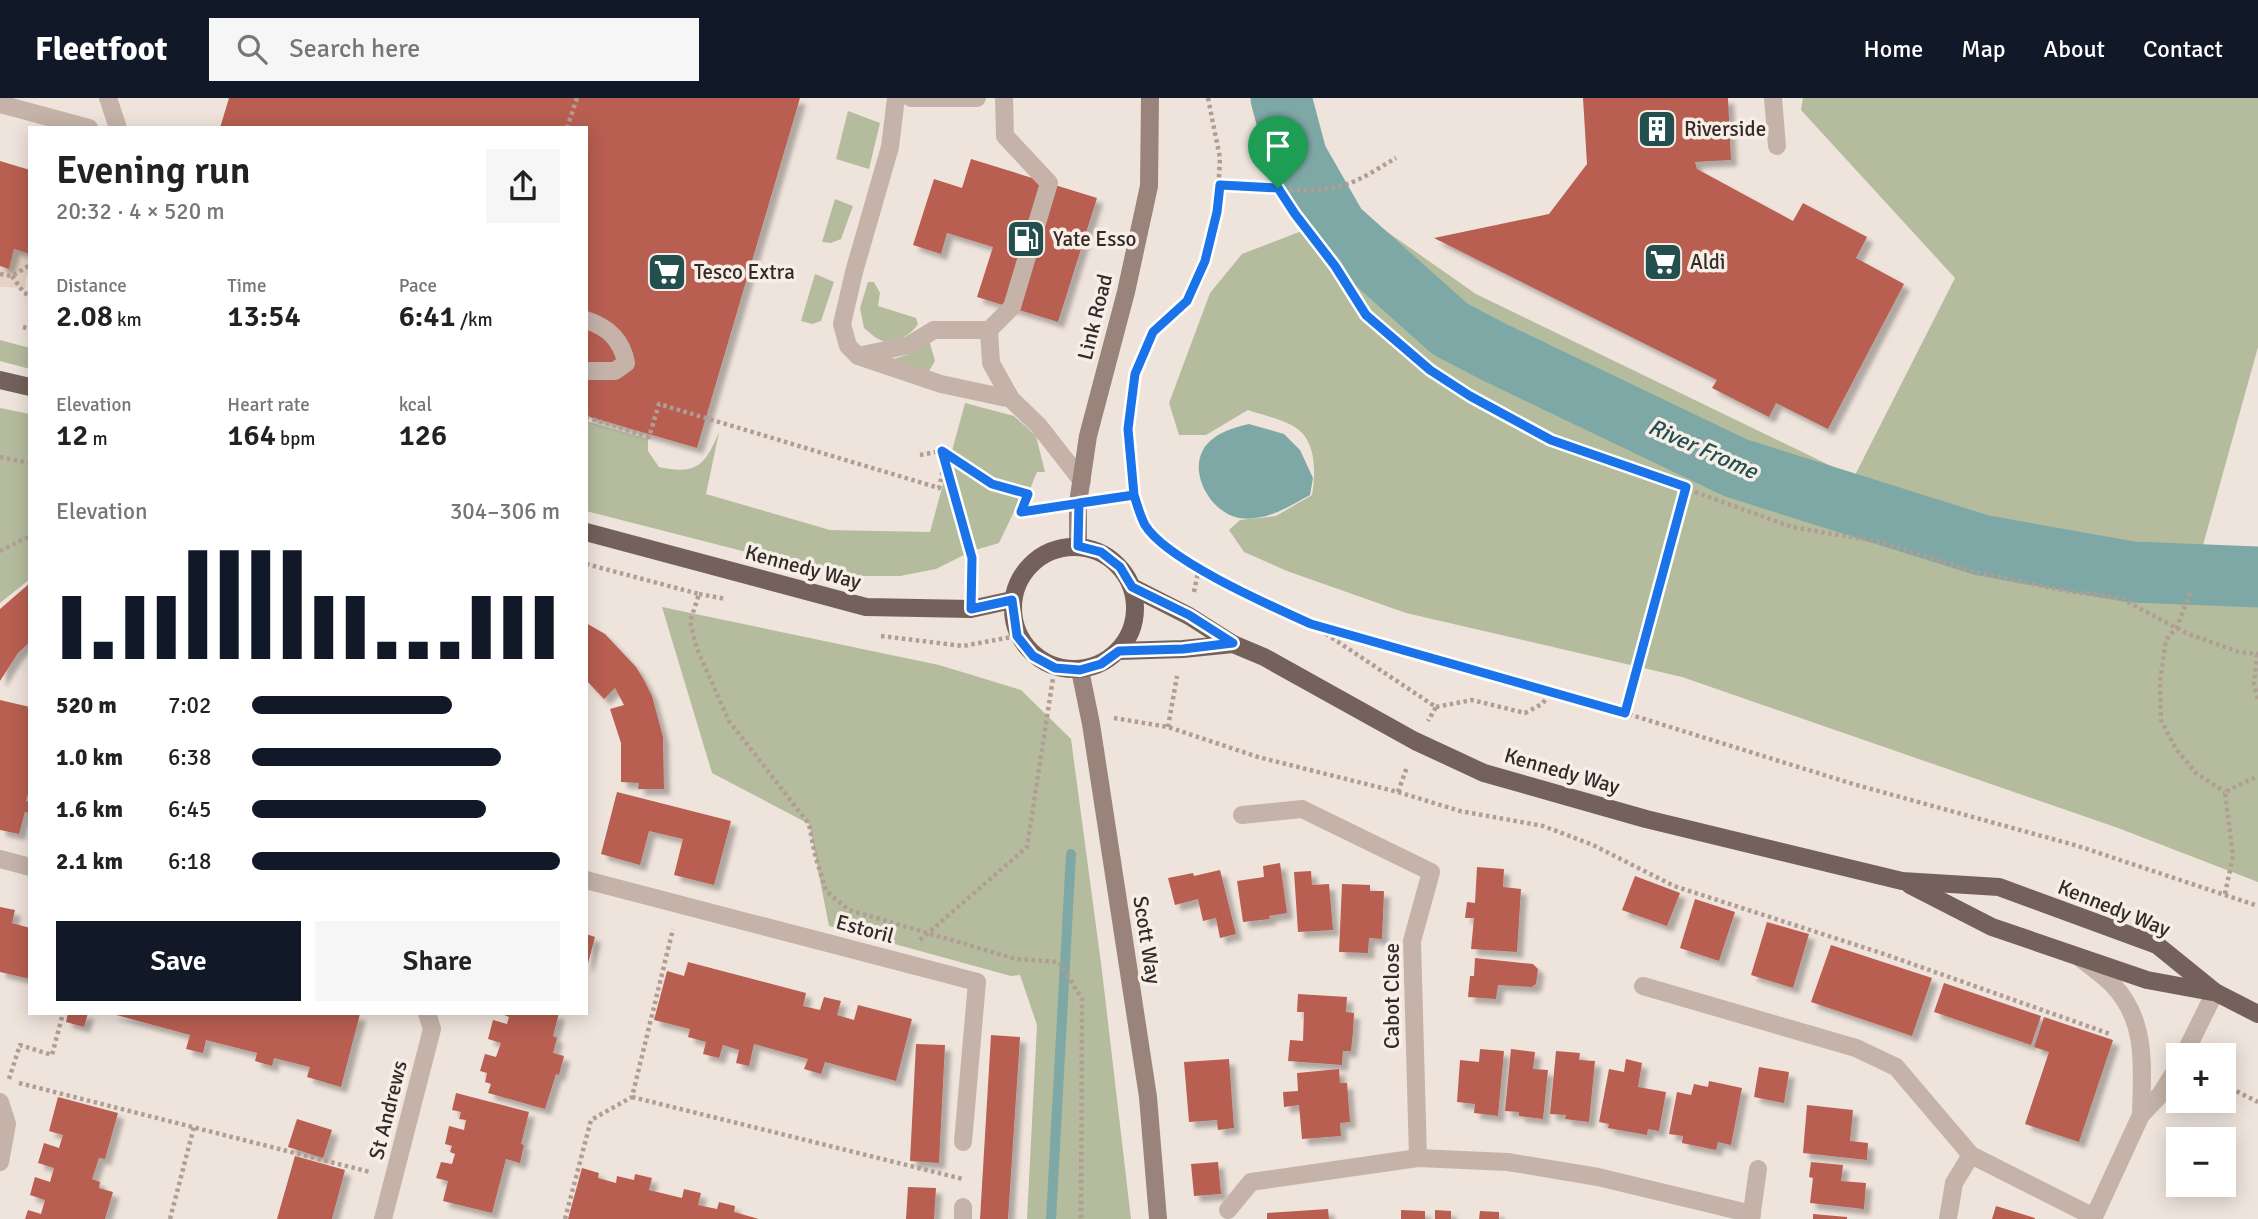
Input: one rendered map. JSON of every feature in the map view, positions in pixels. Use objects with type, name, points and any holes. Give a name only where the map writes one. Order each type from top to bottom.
[{"type":"main road","points":[[0,380],[28,387]]},
{"type":"main road","name":"Kennedy Way","points":[[588,534],[866,607],[971,609],[1012,600]]},
{"type":"main road","points":[[1078,546],[1101,552],[1120,567],[1132,587],[1136,610],[1131,632],[1119,651],[1101,664],[1080,670],[1055,668],[1033,656],[1017,636],[1012,600],[1019,578],[1034,560],[1055,548],[1078,546]]},
{"type":"main road","name":"Kennedy Way","points":[[1132,587],[1189,615],[1233,643],[1264,657],[1415,741],[1484,773],[1646,819],[1902,881],[1999,887],[2157,945],[2215,992],[2258,1014]]},
{"type":"main road","points":[[1119,651],[1183,649],[1233,643]]},
{"type":"main road","name":"Kennedy Way","points":[[1902,881],[1992,927],[2147,979],[2215,992]]},
{"type":"street","points":[[108,98],[117,126]]},
{"type":"street","points":[[896,98],[890,147],[842,324],[848,346],[858,356],[942,384],[1011,399]]},
{"type":"street","points":[[911,98],[977,98]]},
{"type":"street","points":[[858,356],[909,345],[934,330],[989,330],[1012,307],[1049,183],[1005,136],[1004,98]]},
{"type":"street","name":"Link Road","points":[[1078,546],[1079,503],[1088,436],[1126,292],[1149,186],[1150,98]]},
{"type":"street","points":[[1773,98],[1777,146]]},
{"type":"street","points":[[0,104],[82,126]]},
{"type":"street","points":[[588,321],[599,324],[623,346],[625,362],[615,371],[588,371]]},
{"type":"street","points":[[989,330],[991,363],[1011,399],[1038,426],[1082,481]]},
{"type":"street","name":"Scott Way","points":[[1080,670],[1091,724],[1149,1097],[1158,1219]]},
{"type":"street","name":"Cabot Close","points":[[1242,815],[1302,809],[1431,872],[1412,941],[1418,1158]]},
{"type":"street","points":[[0,859],[28,866]]},
{"type":"street","name":"Estoril","points":[[588,881],[978,982],[963,1142]]},
{"type":"street","points":[[2078,956],[2113,985],[2133,1012],[2142,1045],[2141,1115]]},
{"type":"street","points":[[1643,986],[1856,1048],[1896,1067],[1971,1155],[2093,1218],[2141,1115],[2166,1086]]},
{"type":"street","points":[[2190,1043],[2215,992]]},
{"type":"street","name":"St Andrews","points":[[383,1219],[432,1029],[428,1015]]},
{"type":"street","points":[[0,1102],[7,1124],[0,1162]]},
{"type":"street","points":[[1948,1219],[1954,1183],[1971,1155]]},
{"type":"street","points":[[1225,1215],[1251,1182],[1418,1158],[1508,1162],[1598,1177],[1751,1216],[1758,1169]]},
{"type":"path","points":[[568,126],[577,98]]},
{"type":"path","points":[[1208,98],[1220,158],[1217,212],[1205,261],[1187,301],[1153,332],[1135,374],[1128,429],[1134,495],[1146,526],[1167,548],[1199,568],[1311,624],[1625,713],[1853,784],[2078,846],[2258,906]]},
{"type":"path","points":[[1220,185],[1312,191],[1346,185],[1396,158]]},
{"type":"path","points":[[1278,188],[1335,266],[1366,315],[1430,370],[1470,396],[1551,440],[1792,527],[1880,542],[1975,572],[2122,600],[2186,633],[2239,652],[2257,654],[2254,685],[2258,699]]},
{"type":"path","points":[[0,274],[12,276],[28,266]]},
{"type":"path","points":[[12,276],[24,293],[28,294]]},
{"type":"path","points":[[23,327],[28,328]]},
{"type":"path","points":[[588,418],[649,437],[659,404],[939,488],[945,461]]},
{"type":"path","points":[[920,455],[942,451],[992,484],[1028,494],[1021,512],[1134,495]]},
{"type":"path","points":[[942,451],[972,558],[971,609]]},
{"type":"path","points":[[0,457],[28,463]]},
{"type":"path","points":[[1625,713],[1686,487]]},
{"type":"path","points":[[0,551],[28,538]]},
{"type":"path","points":[[588,565],[699,594],[690,622],[696,649],[729,721],[809,824],[826,891],[849,910],[1016,959],[1059,962],[1082,999],[1081,1219]]},
{"type":"path","points":[[2190,593],[2177,627],[2166,640],[2160,682],[2161,720],[2176,749],[2196,773],[2225,792]]},
{"type":"path","points":[[895,961],[1027,847],[1055,668]]},
{"type":"path","points":[[1436,706],[1472,700],[1525,713],[1542,704],[1552,692]]},
{"type":"path","points":[[1091,724],[1119,717],[1168,727],[1258,757],[1398,792],[1460,811],[1543,826],[1593,845],[1674,886],[1884,954],[2142,1045]]},
{"type":"path","points":[[2225,792],[2258,776]]},
{"type":"path","points":[[2225,792],[2232,856],[2225,894]]},
{"type":"path","points":[[632,1097],[679,905]]},
{"type":"path","points":[[61,1015],[51,1055],[20,1045],[8,1080],[394,1178]]},
{"type":"path","points":[[2236,1090],[2258,1102]]},
{"type":"path","points":[[565,1219],[591,1120],[632,1097],[963,1179],[963,1142]]},
{"type":"path","points":[[170,1219],[194,1127]]},
{"type":"green space","points":[[1803,98],[2258,98],[2258,347],[2200,556],[2258,560],[2258,882],[2118,828],[1682,677],[1406,613],[1287,571],[1244,552],[1229,530],[1240,520],[1276,516],[1312,495],[1314,466],[1310,446],[1300,431],[1281,420],[1248,410],[1206,435],[1179,435],[1169,403],[1210,293],[1242,254],[1356,210],[1476,294],[1854,477],[1955,278],[1801,110]]},
{"type":"green space","points":[[848,111],[880,123],[869,169],[836,159]]},
{"type":"green space","points":[[835,199],[853,206],[841,239],[831,243],[822,242]]},
{"type":"green space","points":[[815,274],[834,282],[821,321],[812,324],[801,321]]},
{"type":"green space","points":[[868,282],[874,282],[880,293],[878,306],[916,318],[918,324],[912,331],[898,340],[888,342],[878,339],[864,328],[860,308]]},
{"type":"green space","points":[[0,340],[28,347],[28,368],[0,361]]},
{"type":"green space","points":[[929,340],[935,361],[929,371],[890,360],[907,355]]},
{"type":"green space","points":[[965,403],[1014,416],[1036,436],[1045,472],[1037,472],[1030,489],[1003,484],[1002,492],[1021,497],[999,543],[972,551],[936,569],[900,576],[840,576],[588,512],[588,422],[648,439],[648,451],[659,467],[682,470],[704,460],[719,432],[706,494],[830,530],[930,532]]},
{"type":"green space","points":[[0,408],[28,414],[28,581],[0,603]]},
{"type":"green space","points":[[662,607],[939,665],[1021,690],[1071,739],[1131,1219],[1027,1219],[1037,1025],[1020,975],[1011,976],[829,926],[809,824],[712,773]]},
{"type":"shaded area","points":[[14,249],[28,253],[25,288],[0,287],[0,266],[9,268]]},
{"type":"water","points":[[1249,424],[1284,434],[1300,450],[1313,478],[1310,495],[1276,512],[1249,519],[1229,515],[1212,501],[1201,481],[1199,460],[1207,444],[1217,436]]},
{"type":"building","name":"Tesco Extra","points":[[229,98],[800,98],[697,448],[588,417],[588,126],[221,126]]},
{"type":"building","points":[[1583,98],[1728,98],[1731,160],[1695,162],[1697,169],[1793,221],[1803,203],[1867,237],[1856,258],[1904,284],[1828,429],[1776,403],[1769,417],[1712,388],[1717,380],[1434,238],[1549,214],[1587,164]]},
{"type":"building","name":"Yate Esso","points":[[971,159],[1097,198],[1058,322],[977,297],[993,247],[947,233],[941,254],[913,245],[934,179],[962,188]]},
{"type":"building","points":[[0,161],[28,169],[28,253],[14,249],[9,269],[0,266]]},
{"type":"building","points":[[28,585],[28,644],[18,653],[0,681],[0,609]]},
{"type":"building","points":[[588,624],[605,634],[636,667],[652,696],[663,737],[664,789],[638,789],[639,783],[621,782],[621,743],[610,709],[624,705],[615,688],[604,699],[588,682]]},
{"type":"building","points":[[0,700],[28,707],[28,813],[25,812],[19,834],[0,830]]},
{"type":"building","points":[[617,792],[731,821],[714,885],[674,875],[683,839],[649,831],[640,865],[601,854]]},
{"type":"building","points":[[1280,863],[1287,913],[1269,916],[1270,919],[1243,922],[1237,881],[1264,877],[1263,866]]},
{"type":"building","points":[[1477,867],[1504,869],[1503,887],[1521,889],[1517,952],[1471,949],[1474,918],[1465,918],[1467,902],[1475,903]]},
{"type":"building","points":[[1220,870],[1236,934],[1220,938],[1216,918],[1203,921],[1198,899],[1175,905],[1168,878]]},
{"type":"building","points":[[1311,871],[1312,885],[1329,884],[1333,930],[1298,932],[1294,872]]},
{"type":"building","points":[[1635,876],[1680,893],[1667,926],[1622,910]]},
{"type":"building","points":[[1342,884],[1370,885],[1370,891],[1384,891],[1382,939],[1369,938],[1368,953],[1339,952]]},
{"type":"building","points":[[1695,899],[1735,912],[1719,961],[1680,948]]},
{"type":"building","points":[[0,907],[15,910],[12,923],[28,927],[28,979],[0,972]]},
{"type":"building","points":[[1767,922],[1809,934],[1793,988],[1751,975]]},
{"type":"building","points":[[588,935],[595,937],[588,963]]},
{"type":"building","points":[[1831,945],[1932,978],[1912,1036],[1811,1002]]},
{"type":"building","points":[[1475,958],[1533,964],[1538,969],[1536,984],[1532,987],[1498,985],[1496,999],[1468,997],[1470,976],[1474,976]]},
{"type":"building","points":[[688,962],[806,993],[803,1006],[820,1010],[824,997],[841,1001],[837,1015],[854,1020],[858,1005],[912,1019],[896,1081],[825,1062],[821,1074],[804,1069],[808,1059],[754,1044],[749,1066],[736,1063],[739,1050],[723,1045],[719,1058],[703,1054],[706,1042],[688,1037],[690,1029],[654,1020],[667,971],[684,976]]},
{"type":"building","points":[[1944,983],[2041,1016],[2031,1045],[1934,1012]]},
{"type":"building","points":[[1298,994],[1347,997],[1346,1012],[1354,1013],[1353,1032],[1351,1051],[1343,1051],[1342,1065],[1288,1061],[1290,1040],[1303,1041],[1304,1012],[1297,1012]]},
{"type":"building","points":[[68,1015],[87,1015],[84,1027],[66,1022]]},
{"type":"building","points":[[116,1015],[360,1015],[341,1087],[307,1077],[310,1067],[274,1058],[272,1066],[255,1061],[257,1053],[206,1040],[203,1053],[186,1049],[190,1035]]},
{"type":"building","points":[[504,1015],[558,1015],[553,1036],[557,1038],[553,1053],[564,1056],[545,1109],[488,1093],[491,1084],[485,1082],[487,1073],[480,1071],[485,1054],[496,1057],[501,1043],[488,1039],[493,1020],[507,1024],[509,1017]]},
{"type":"building","points":[[2044,1017],[2113,1040],[2079,1142],[2025,1124],[2049,1052],[2034,1047]]},
{"type":"building","points":[[991,1035],[1020,1037],[1008,1219],[980,1219]]},
{"type":"building","points":[[916,1044],[945,1045],[939,1163],[910,1161]]},
{"type":"building","points":[[1480,1049],[1504,1051],[1498,1116],[1474,1113],[1475,1104],[1457,1102],[1460,1060],[1479,1062]]},
{"type":"building","points":[[1511,1049],[1535,1052],[1533,1069],[1548,1070],[1543,1119],[1505,1111]]},
{"type":"building","points":[[1556,1051],[1580,1053],[1579,1060],[1595,1061],[1589,1122],[1565,1119],[1566,1115],[1550,1114]]},
{"type":"building","points":[[1229,1059],[1234,1128],[1218,1130],[1217,1120],[1189,1122],[1184,1062]]},
{"type":"building","points":[[1626,1059],[1642,1063],[1638,1087],[1666,1092],[1659,1131],[1648,1129],[1647,1135],[1608,1128],[1609,1124],[1599,1122],[1609,1069],[1624,1072]]},
{"type":"building","points":[[1759,1067],[1789,1072],[1784,1103],[1754,1097]]},
{"type":"building","points":[[1339,1069],[1340,1083],[1347,1083],[1350,1122],[1340,1123],[1341,1136],[1302,1139],[1299,1105],[1284,1107],[1283,1092],[1298,1091],[1297,1073]]},
{"type":"building","points":[[1709,1081],[1742,1088],[1731,1145],[1718,1142],[1716,1150],[1682,1143],[1683,1136],[1669,1134],[1677,1092],[1691,1095],[1694,1084],[1708,1087]]},
{"type":"building","points":[[456,1093],[529,1112],[521,1144],[524,1145],[520,1163],[506,1159],[492,1213],[443,1201],[448,1181],[436,1178],[441,1162],[452,1164],[455,1154],[450,1152],[452,1146],[445,1144],[449,1126],[464,1130],[466,1120],[459,1119],[461,1112],[452,1110]]},
{"type":"building","points":[[58,1097],[118,1113],[105,1159],[99,1158],[92,1179],[100,1182],[99,1188],[113,1192],[105,1219],[25,1219],[28,1210],[41,1214],[45,1200],[30,1195],[35,1177],[50,1182],[54,1168],[38,1163],[44,1143],[59,1148],[63,1135],[49,1131]]},
{"type":"building","points":[[1807,1105],[1853,1110],[1850,1141],[1868,1143],[1867,1160],[1803,1153]]},
{"type":"building","points":[[297,1119],[332,1130],[323,1158],[288,1147]]},
{"type":"building","points":[[295,1156],[345,1170],[332,1219],[277,1219]]},
{"type":"building","points":[[1218,1162],[1221,1194],[1194,1196],[1191,1164]]},
{"type":"building","points":[[1811,1162],[1843,1165],[1841,1181],[1866,1183],[1864,1209],[1810,1203],[1813,1178],[1809,1177]]},
{"type":"building","points":[[582,1168],[599,1173],[598,1178],[616,1183],[617,1176],[634,1180],[635,1174],[652,1178],[649,1190],[682,1198],[684,1189],[701,1193],[698,1205],[717,1209],[719,1202],[735,1206],[734,1212],[759,1219],[568,1219]]},
{"type":"building","points":[[908,1187],[936,1188],[934,1219],[906,1219]]},
{"type":"building","points":[[1996,1206],[2035,1218],[2035,1219],[1992,1219]]},
{"type":"building","points":[[1328,1209],[1329,1219],[1267,1219],[1267,1213]]},
{"type":"building","points":[[1401,1210],[1425,1211],[1425,1219],[1401,1219]]},
{"type":"building","points":[[1435,1210],[1451,1211],[1451,1219],[1435,1219]]},
{"type":"building","points":[[1480,1211],[1499,1212],[1499,1219],[1479,1219]]},
{"type":"building","points":[[1813,1214],[1847,1217],[1847,1219],[1813,1219]]},
{"type":"waterway","name":"River Frome","points":[[1281,98],[1297,158],[1337,228],[1450,329],[1494,352],[1736,468],[1981,545],[2132,572],[2258,577]]},
{"type":"waterway","points":[[1051,1219],[1071,854]]},
{"type":"place","name":"Riverside","points":[[1657,129]]},
{"type":"place","name":"Yate Esso","points":[[1026,239]]},
{"type":"place","name":"Aldi","points":[[1663,262]]},
{"type":"place","name":"Tesco Extra","points":[[667,272]]},
{"type":"route","points":[[1278,188],[1220,185],[1217,212],[1205,261],[1187,301],[1153,332],[1135,374],[1128,429],[1134,495],[1021,512],[1028,494],[992,484],[942,451],[972,558],[971,609],[1012,600],[1017,636],[1033,656],[1055,668],[1080,670],[1101,664],[1119,651],[1183,649],[1233,643],[1189,615],[1132,587],[1120,567],[1101,552],[1078,546],[1079,503],[1134,495],[1146,526],[1167,548],[1199,568],[1311,624],[1625,713],[1686,487],[1551,440],[1470,396],[1430,370],[1366,315],[1335,266],[1278,188]]}]
